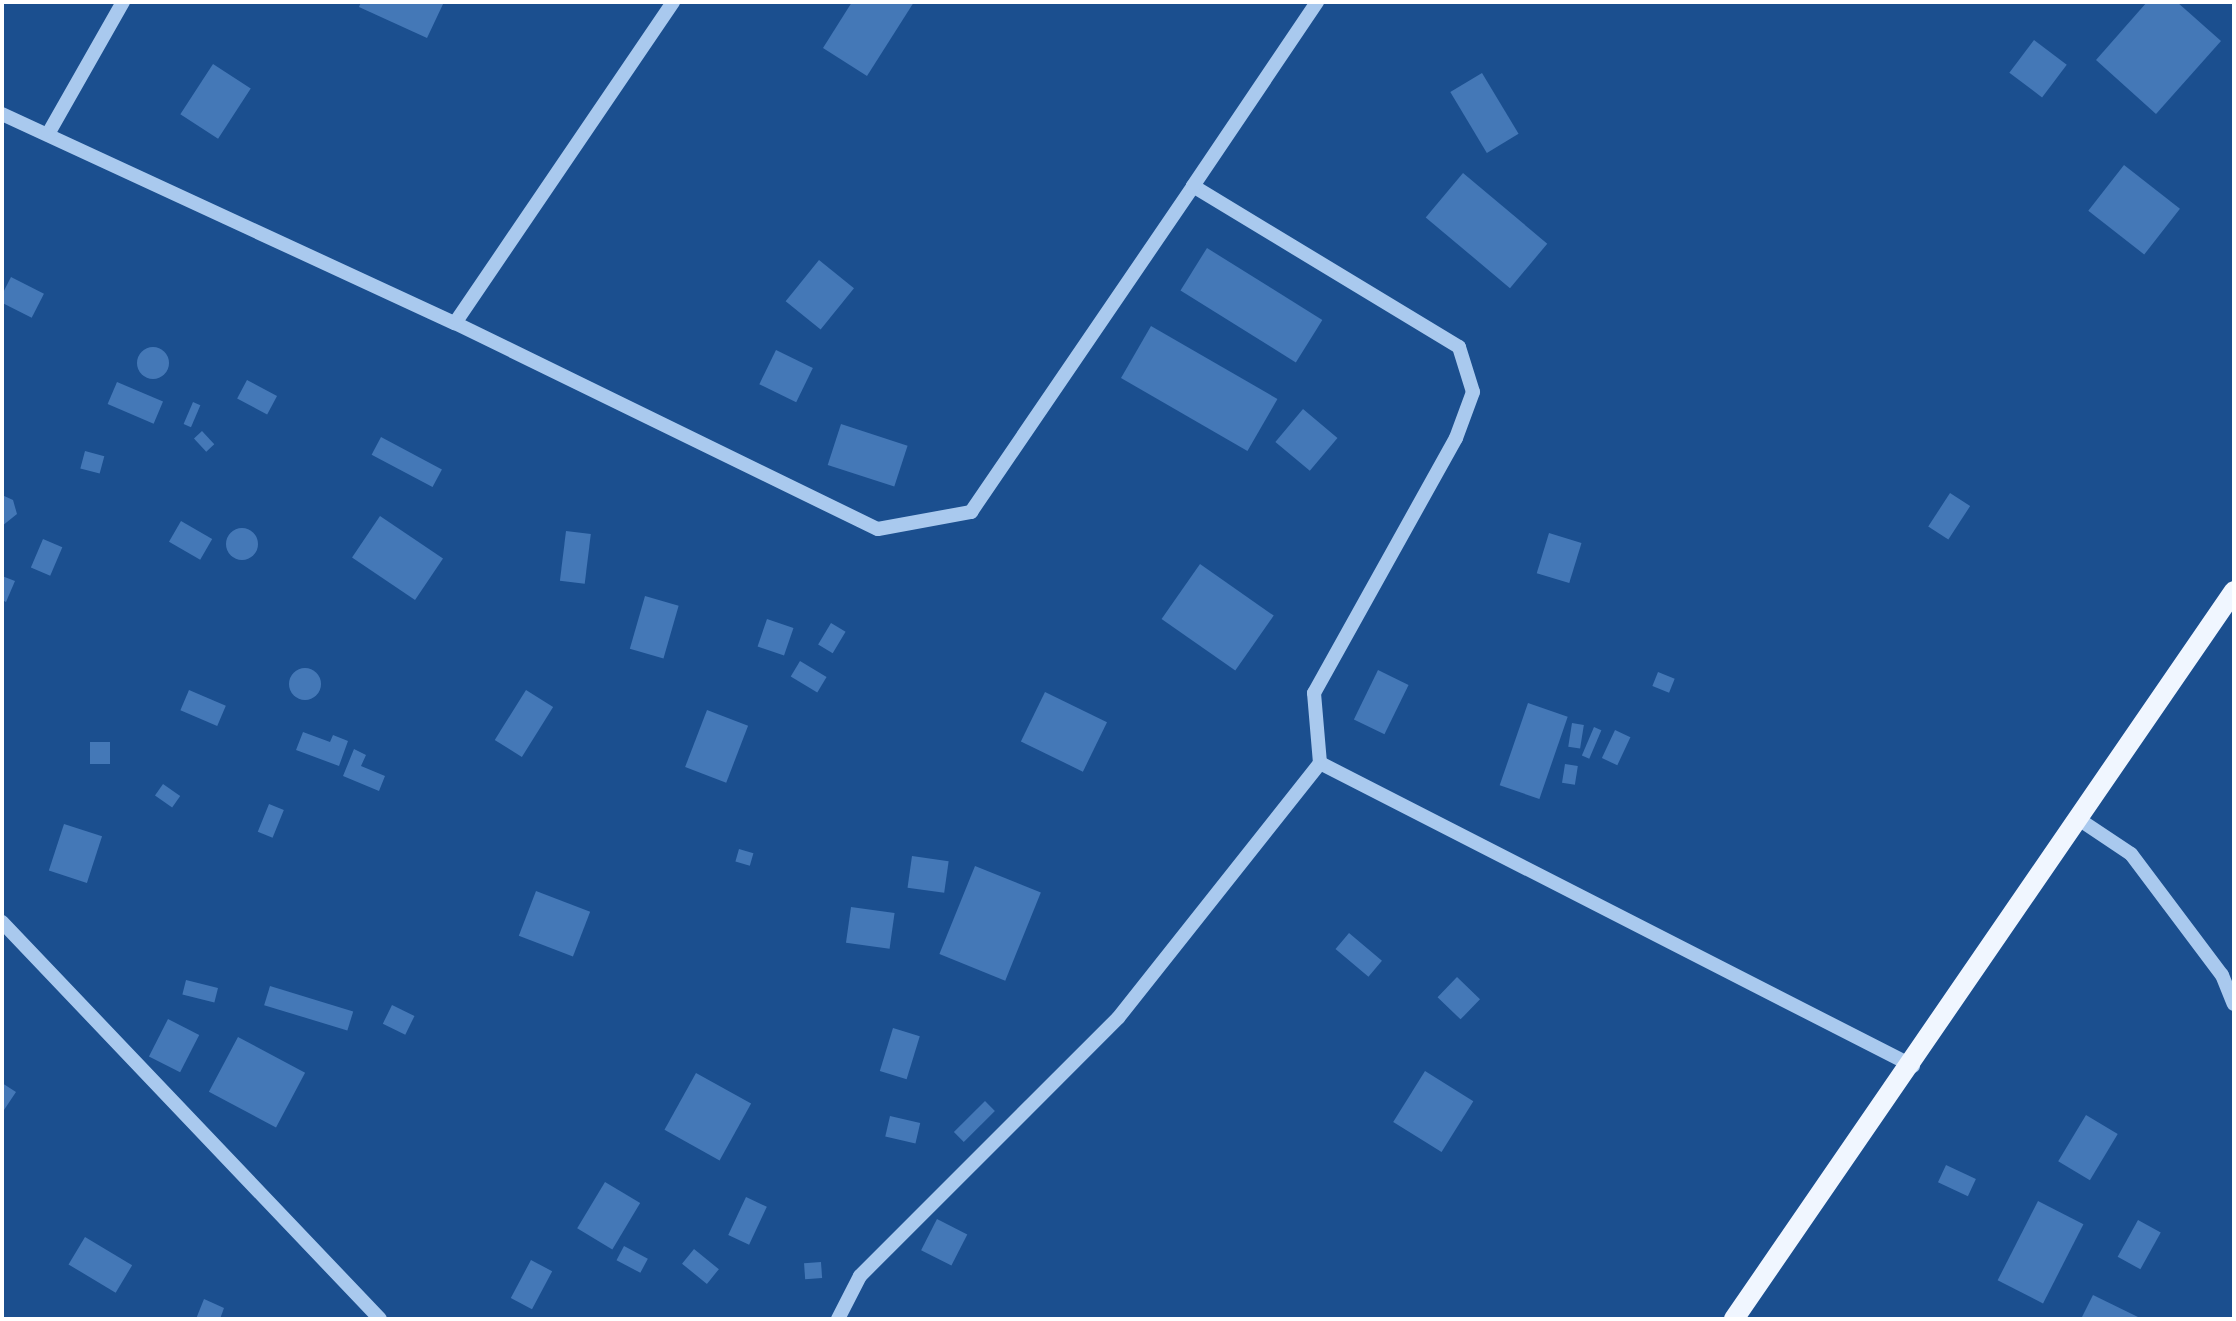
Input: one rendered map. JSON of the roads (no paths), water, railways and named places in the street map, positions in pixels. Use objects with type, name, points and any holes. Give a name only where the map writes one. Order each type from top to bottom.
[{"type":"main road","points":[[1734,1319],[1913,1066],[2077,818],[2234,591]]},
{"type":"street","points":[[48,134],[123,2]]},
{"type":"street","points":[[455,323],[673,2]]},
{"type":"street","points":[[2,114],[455,323],[878,529],[971,512],[1317,2]]},
{"type":"street","points":[[838,1319],[860,1276],[1118,1018],[1320,763],[1314,693],[1456,438],[1473,392],[1459,347],[1193,186]]},
{"type":"street","points":[[1320,763],[1913,1066]]},
{"type":"street","points":[[2077,818],[2131,854],[2222,975],[2234,1004]]},
{"type":"street","points":[[2,922],[380,1319]]}]
